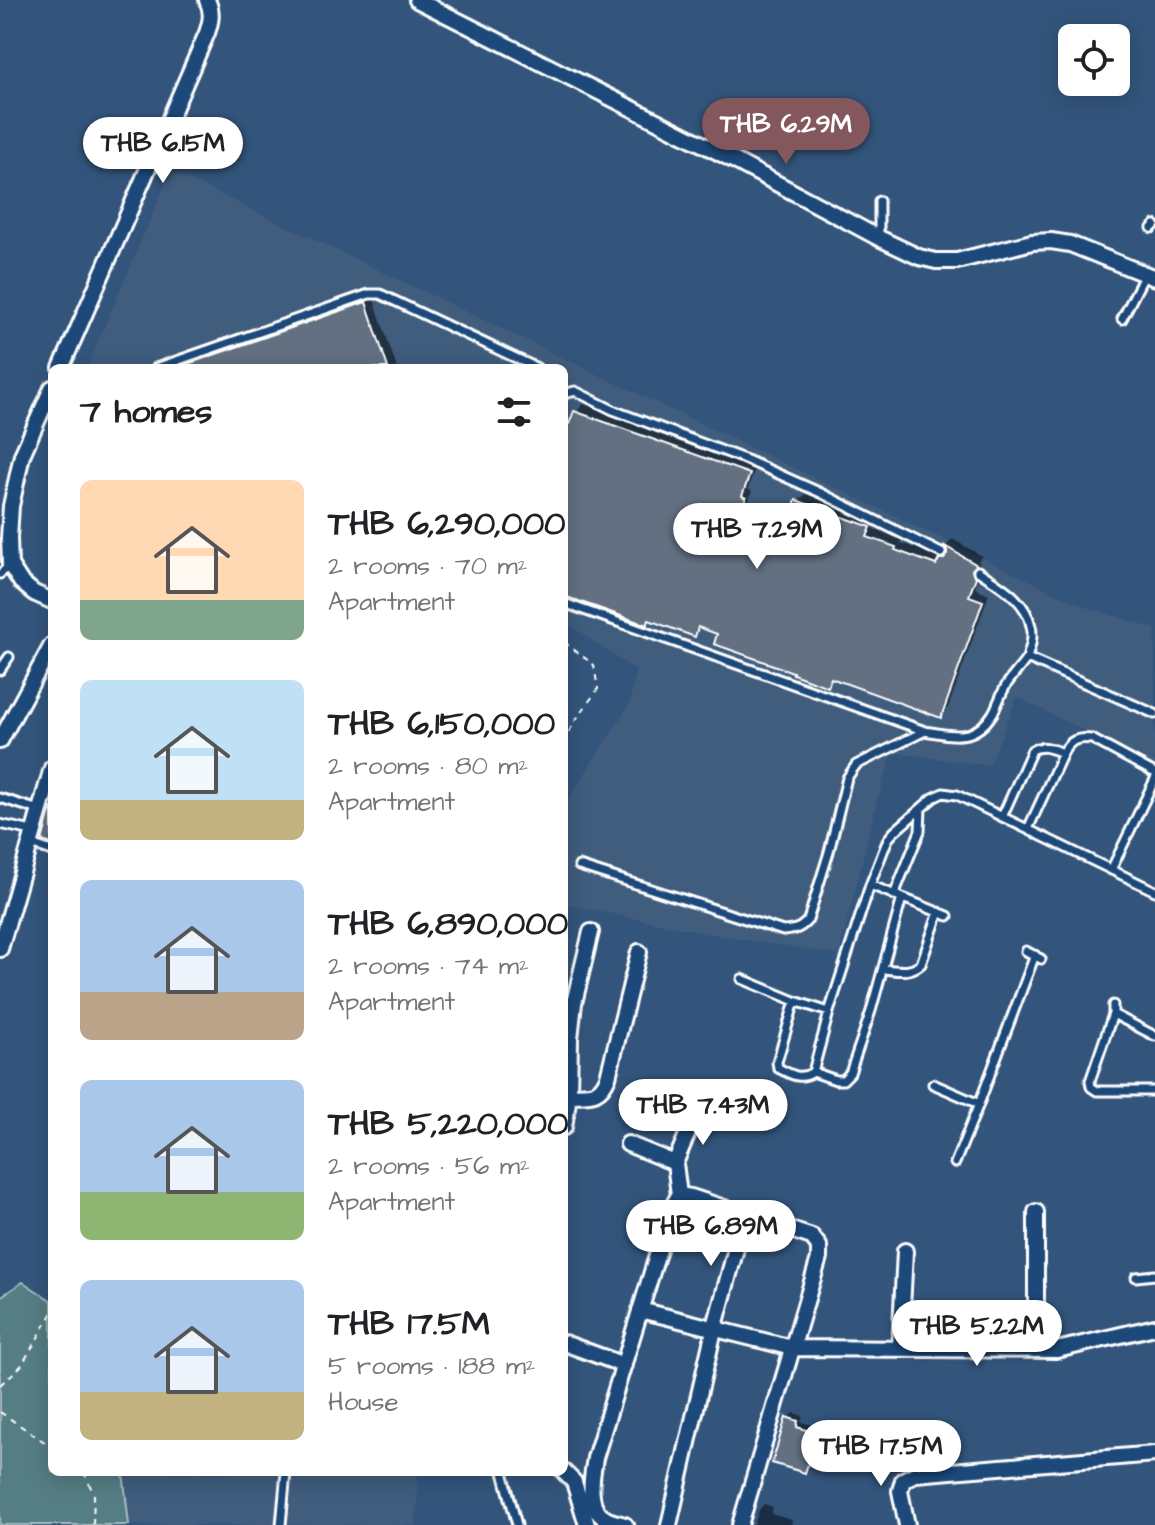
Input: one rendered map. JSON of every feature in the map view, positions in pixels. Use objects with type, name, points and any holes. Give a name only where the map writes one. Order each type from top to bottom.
[{"type":"street","points":[[63,364],[203,45],[211,14],[207,0]]},
{"type":"street","points":[[417,0],[919,257],[957,261],[1032,242],[1051,241],[1070,244],[1150,276]]},
{"type":"street","points":[[48,397],[17,472],[5,569],[34,593],[48,599]]},
{"type":"street","points":[[2,733],[48,652]]},
{"type":"street","points":[[0,949],[48,781]]},
{"type":"street","points":[[568,1101],[574,1003],[591,932]]},
{"type":"street","points":[[569,1095],[596,1094],[603,1088],[639,952]]},
{"type":"street","points":[[625,1525],[605,1519],[597,1512],[592,1498],[595,1458],[671,1210],[679,1195],[675,1163],[695,1116]]},
{"type":"street","points":[[628,1144],[675,1163]]},
{"type":"street","points":[[679,1195],[812,1237],[819,1246],[819,1258],[740,1525]]},
{"type":"street","points":[[1036,1212],[1036,1350]]},
{"type":"street","points":[[669,1525],[714,1330],[745,1215]]},
{"type":"street","points":[[900,1348],[905,1251]]},
{"type":"street","points":[[640,1310],[792,1348],[1057,1350],[1155,1327]]},
{"type":"street","points":[[568,1344],[624,1365]]},
{"type":"street","points":[[907,1525],[900,1491],[903,1480],[915,1474],[1155,1454]]},
{"type":"street","points":[[568,1476],[574,1482],[587,1525]]},
{"type":"lane","points":[[879,201],[879,238]]},
{"type":"lane","points":[[1122,319],[1150,276]]},
{"type":"lane","points":[[168,364],[369,294],[380,294],[529,364]]},
{"type":"lane","points":[[568,387],[613,410],[759,465],[941,553]]},
{"type":"lane","points":[[568,393],[575,391]]},
{"type":"lane","points":[[568,604],[925,731],[958,736],[973,734],[993,713],[1007,683],[1027,658],[1032,638],[1031,624],[1012,593],[978,571]]},
{"type":"lane","points":[[0,670],[9,657]]},
{"type":"lane","points":[[1027,658],[1155,714]]},
{"type":"lane","points":[[579,866],[783,931],[802,928],[808,920],[825,865],[847,778],[856,765],[925,731]]},
{"type":"lane","points":[[1028,829],[1068,744],[1080,737],[1092,739],[1155,776],[1111,870]]},
{"type":"lane","points":[[1002,817],[1032,750],[1045,747],[1063,753]]},
{"type":"lane","points":[[795,1001],[777,1056],[778,1068],[796,1077],[813,1072],[829,1012],[888,839],[933,798],[943,793],[957,795],[1155,891]]},
{"type":"lane","points":[[0,798],[39,810]]},
{"type":"lane","points":[[813,1072],[836,1080],[843,1080],[850,1073],[883,969],[898,896],[920,831],[921,809]]},
{"type":"lane","points":[[0,824],[48,849]]},
{"type":"lane","points":[[870,885],[948,916]]},
{"type":"lane","points":[[883,969],[907,971],[921,964],[939,912]]},
{"type":"lane","points":[[955,1163],[1038,957],[1026,951]]},
{"type":"lane","points":[[742,979],[829,1012]]},
{"type":"lane","points":[[1113,1005],[1113,1014],[1090,1081],[1091,1087],[1097,1091],[1155,1091]]},
{"type":"lane","points":[[1113,1014],[1155,1036]]},
{"type":"lane","points":[[933,1084],[979,1104]]},
{"type":"lane","points":[[1136,1277],[1155,1275]]},
{"type":"lane","points":[[281,1525],[286,1476]]},
{"type":"lane","points":[[504,1476],[517,1525]]},
{"type":"path","points":[[568,645],[594,665],[598,689],[568,734]]},
{"type":"path","points":[[0,1385],[21,1366],[48,1321]]},
{"type":"path","points":[[0,1412],[48,1444]]},
{"type":"path","points":[[86,1476],[94,1495],[93,1525]]},
{"type":"shaded area","points":[[171,171],[1083,606],[1155,629],[1155,766],[1017,697],[989,766],[893,752],[877,801],[839,955],[712,934],[568,905],[568,800],[629,705],[636,671],[568,624],[568,364],[89,364]]},
{"type":"shaded area","points":[[123,1476],[418,1476],[416,1525],[129,1525]]},
{"type":"green space","points":[[23,1282],[48,1298],[48,1476],[123,1476],[129,1525],[0,1525],[0,1297]]},
{"type":"building","points":[[366,302],[387,364],[188,364]]},
{"type":"building","points":[[574,411],[750,474],[742,496],[746,498],[742,511],[787,527],[796,500],[871,527],[867,537],[936,565],[939,559],[947,555],[943,545],[977,565],[972,570],[976,577],[969,596],[983,601],[941,718],[831,678],[828,687],[793,674],[714,644],[717,634],[698,627],[695,637],[649,620],[647,625],[568,597],[569,424]]},
{"type":"building","points":[[48,819],[48,843],[42,841]]},
{"type":"building","points":[[786,1417],[798,1421],[797,1427],[818,1434],[805,1473],[772,1463]]}]
